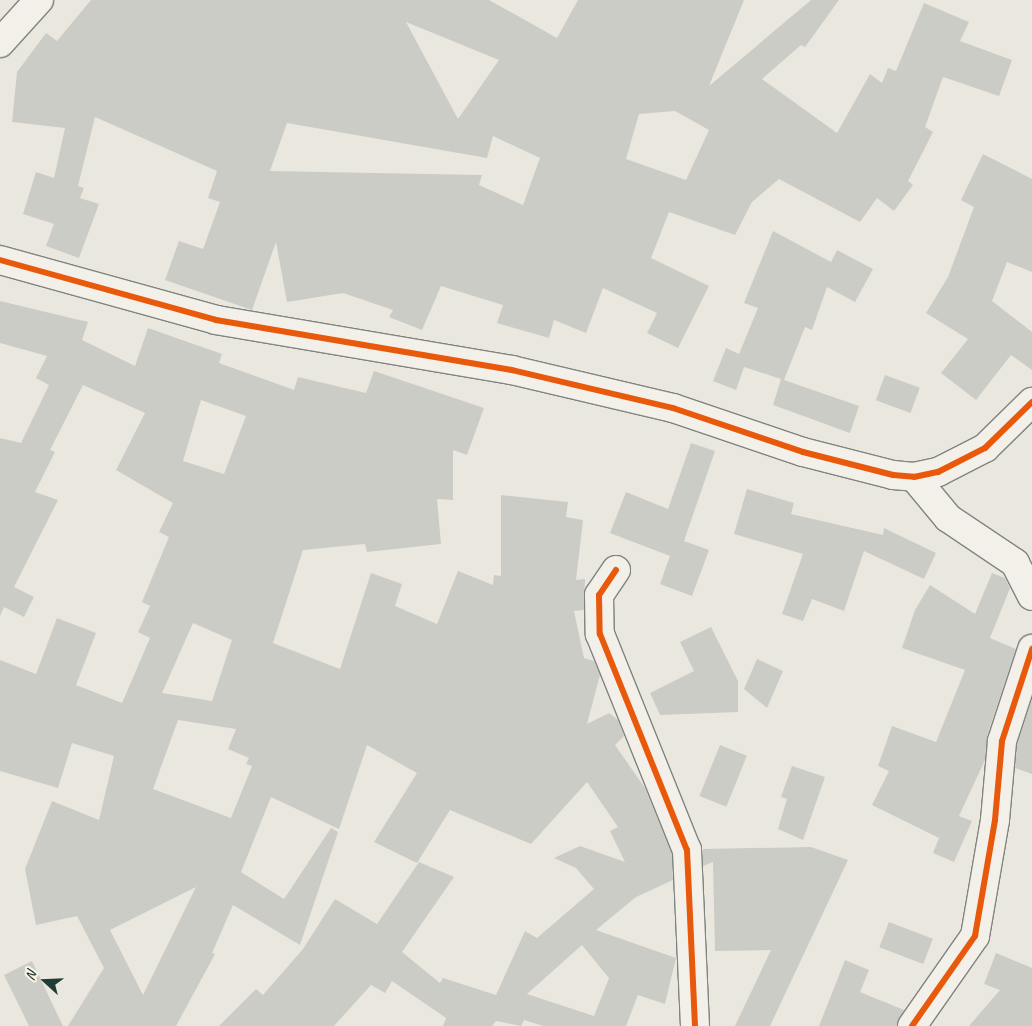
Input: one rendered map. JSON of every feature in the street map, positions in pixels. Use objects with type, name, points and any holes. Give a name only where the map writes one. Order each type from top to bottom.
[{"type":"street","points":[[0,43],[39,0]]},
{"type":"street","points":[[0,260],[104,293],[216,320],[531,374],[673,408],[803,452],[914,477],[938,472],[985,448],[1032,402]]},
{"type":"street","points":[[914,477],[948,518],[1015,563],[1032,596]]},
{"type":"street","points":[[616,570],[599,594],[600,634],[687,850],[695,1026]]},
{"type":"street","points":[[912,1026],[975,936],[994,829],[1002,741],[1032,649]]},
{"type":"building","points":[[91,0],[489,0],[557,38],[578,0],[744,0],[709,86],[811,0],[839,0],[805,47],[801,45],[762,79],[837,133],[870,74],[882,83],[888,68],[896,71],[924,3],[969,22],[960,41],[1012,60],[999,96],[943,77],[925,127],[933,132],[908,181],[913,185],[894,211],[877,198],[860,222],[779,179],[752,202],[735,235],[669,212],[651,258],[709,286],[678,348],[647,333],[657,313],[603,288],[586,333],[554,320],[549,338],[497,323],[503,305],[441,286],[422,330],[389,317],[393,310],[343,293],[287,302],[276,242],[252,310],[165,280],[179,241],[203,249],[220,202],[208,198],[217,171],[95,117],[78,186],[84,188],[80,198],[99,204],[79,258],[46,246],[54,224],[23,214],[36,172],[54,178],[65,128],[12,122],[17,72],[46,33],[57,41]],"holes":[[[406,22],[499,60],[458,119]],[[675,111],[709,130],[686,180],[626,159],[639,114]],[[287,123],[487,158],[493,136],[540,158],[523,205],[479,185],[482,175],[270,171]]]},
{"type":"building","points":[[983,154],[1032,179],[1032,272],[1007,262],[992,301],[1032,332],[1032,370],[1011,355],[976,400],[941,373],[968,339],[926,313],[948,277],[974,207],[961,200]]},
{"type":"building","points":[[773,231],[831,262],[837,250],[873,269],[855,302],[827,287],[812,330],[805,327],[784,380],[859,406],[850,433],[773,405],[781,379],[744,367],[736,390],[713,381],[726,348],[739,354],[758,308],[744,303]]},
{"type":"building","points":[[0,301],[88,322],[82,340],[135,366],[148,328],[222,354],[219,363],[294,390],[298,377],[366,393],[374,371],[484,408],[467,455],[453,450],[453,500],[437,499],[441,544],[367,552],[365,544],[303,550],[273,643],[340,669],[371,573],[402,584],[395,606],[437,624],[458,571],[493,585],[494,575],[501,576],[501,495],[568,502],[566,517],[583,520],[576,580],[585,579],[584,610],[574,611],[584,658],[594,661],[600,675],[587,724],[609,713],[618,720],[624,736],[615,745],[645,788],[672,853],[673,880],[636,897],[596,930],[676,958],[665,1004],[638,995],[626,1026],[543,1026],[524,1020],[521,1026],[496,1021],[492,1026],[443,1026],[446,1018],[392,981],[385,993],[371,985],[334,1026],[219,1026],[256,989],[263,995],[303,949],[335,899],[377,924],[419,862],[454,877],[402,952],[440,983],[443,978],[496,995],[525,931],[537,938],[594,889],[576,868],[554,858],[580,846],[625,862],[610,831],[618,827],[587,782],[531,844],[450,810],[417,863],[374,842],[417,773],[367,745],[339,829],[271,797],[241,872],[284,899],[331,828],[338,832],[300,945],[233,905],[212,953],[215,954],[176,1026],[68,1026],[104,968],[77,916],[36,925],[25,869],[52,801],[99,820],[114,756],[72,743],[58,788],[0,771],[0,660],[36,674],[57,618],[96,633],[76,685],[122,703],[150,638],[138,632],[150,606],[142,602],[169,537],[159,532],[173,503],[116,470],[145,413],[83,385],[50,450],[55,452],[35,492],[58,500],[14,587],[34,597],[24,617],[4,607],[0,616],[0,438],[21,443],[49,385],[36,378],[47,356],[0,343]],"holes":[[[201,400],[246,416],[224,474],[183,461]],[[193,623],[232,640],[212,701],[162,693]],[[178,720],[236,729],[228,749],[249,758],[246,764],[252,766],[231,818],[153,789]],[[196,887],[143,995],[110,930]],[[582,945],[609,978],[594,1016],[527,994]]]},
{"type":"building","points":[[885,375],[920,388],[911,413],[876,400]]},
{"type":"building","points":[[691,443],[715,451],[684,541],[709,550],[692,596],[660,584],[670,556],[610,533],[626,492],[668,509]]},
{"type":"building","points":[[747,489],[794,503],[791,514],[883,535],[884,528],[936,553],[924,579],[864,551],[844,611],[812,599],[803,621],[782,614],[803,554],[734,534]]},
{"type":"building","points":[[992,573],[1005,578],[1010,588],[990,638],[1016,649],[987,736],[985,760],[959,816],[972,821],[954,862],[933,853],[939,838],[872,805],[889,771],[878,766],[892,726],[936,742],[965,670],[902,648],[915,610],[930,585],[975,614]]},
{"type":"building","points":[[711,627],[738,681],[738,712],[660,715],[650,693],[694,671],[680,642]]},
{"type":"building","points":[[757,659],[783,671],[767,708],[744,689]]},
{"type":"building","points":[[1032,699],[1032,774],[1015,768],[1017,744]]},
{"type":"building","points":[[720,745],[747,756],[726,807],[699,796]]},
{"type":"building","points":[[792,766],[825,777],[803,840],[778,829],[787,799],[781,797]]},
{"type":"building","points":[[811,847],[848,860],[770,1026],[735,1026],[771,950],[715,951],[713,862],[703,866],[703,849]]},
{"type":"building","points":[[889,922],[933,939],[923,964],[879,947]]},
{"type":"building","points":[[996,953],[1032,968],[1032,1026],[969,1026],[1000,990],[984,984]]},
{"type":"building","points":[[845,960],[869,970],[860,992],[904,1010],[897,1026],[819,1026]]},
{"type":"building","points":[[32,961],[63,1026],[29,1026],[4,975]]},
{"type":"cycle path","points":[[0,260],[216,320],[512,370],[673,408],[803,452],[893,475],[914,477],[938,472],[985,448],[1032,402]]},
{"type":"cycle path","points":[[616,570],[599,595],[600,634],[687,850],[695,1026]]},
{"type":"cycle path","points":[[912,1026],[975,936],[995,820],[1002,741],[1032,649]]}]
